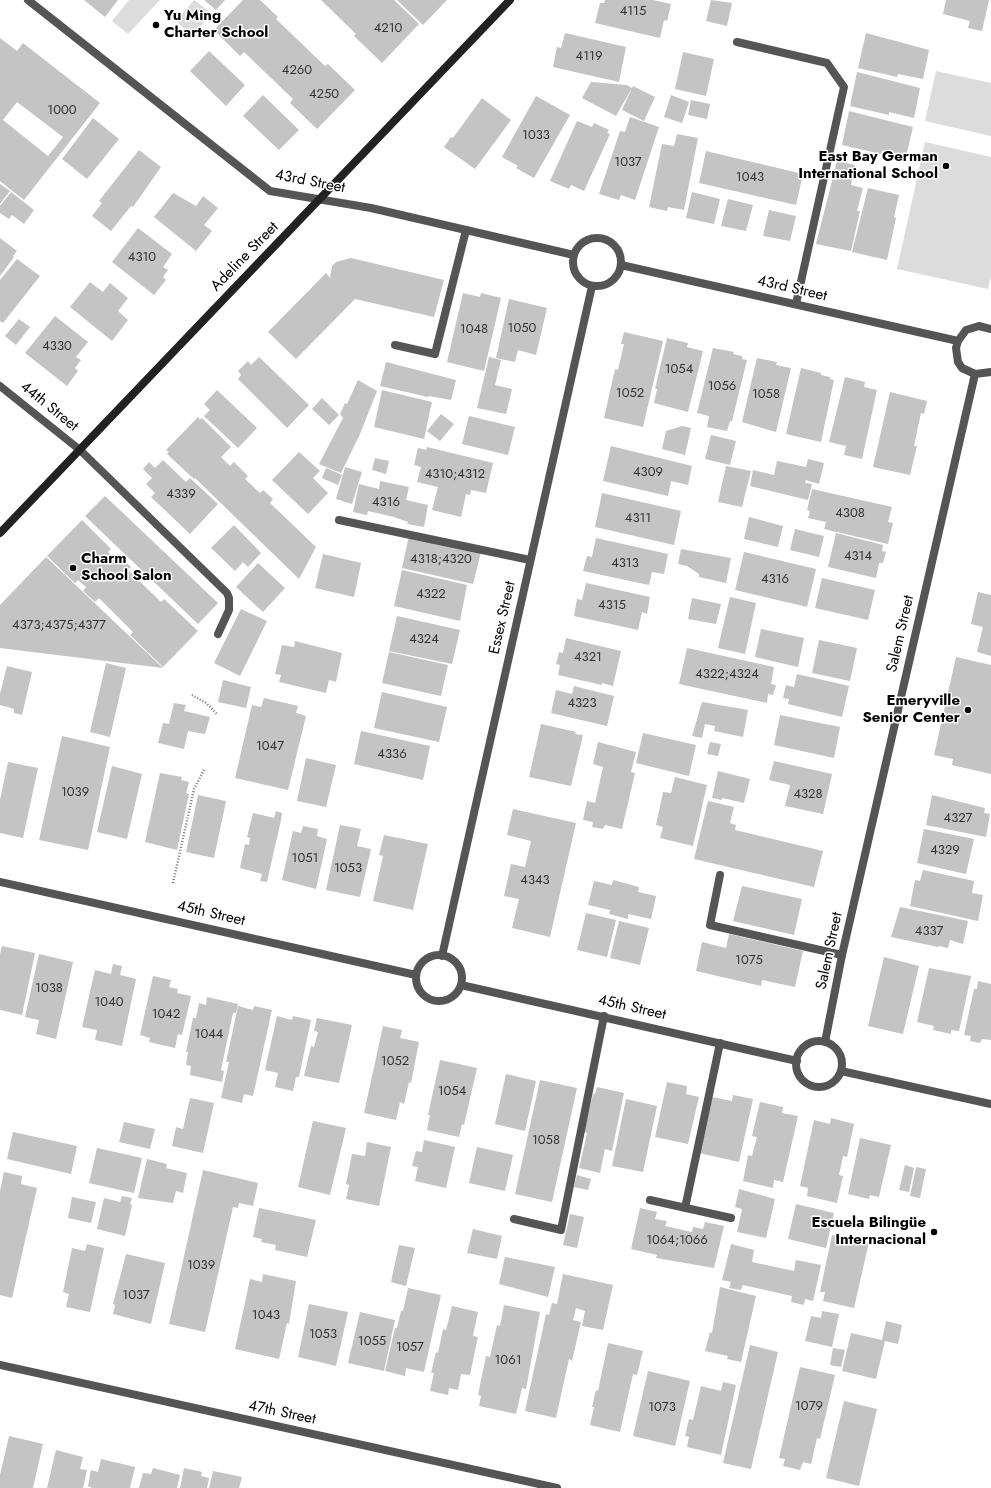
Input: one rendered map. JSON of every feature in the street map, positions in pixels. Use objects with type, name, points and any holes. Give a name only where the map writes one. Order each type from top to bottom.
[{"type":"main road","name":"Adeline Street","points":[[0,533],[510,0]]},
{"type":"street","name":"43rd Street","points":[[28,0],[270,191],[371,208],[574,254]]},
{"type":"street","points":[[737,42],[827,63],[844,87],[796,304]]},
{"type":"street","points":[[395,345],[435,354],[466,230]]},
{"type":"street","points":[[602,239],[614,246],[618,251],[621,265],[619,273],[608,284],[592,286],[586,284],[576,274],[573,261],[574,254],[577,248],[588,240],[602,239]]},
{"type":"street","name":"43rd Street","points":[[621,265],[958,341]]},
{"type":"street","name":"Essex Street","points":[[442,956],[592,286]]},
{"type":"street","points":[[991,329],[979,326],[966,330],[958,341],[956,348],[958,362],[962,368],[975,374],[991,372]]},
{"type":"street","name":"Salem Street","points":[[825,1042],[842,955],[975,374]]},
{"type":"street","name":"44th Street","points":[[0,386],[80,450],[227,594],[229,598],[229,610],[218,634]]},
{"type":"street","points":[[339,520],[530,560]]},
{"type":"street","points":[[720,875],[710,925],[842,955]]},
{"type":"street","name":"45th Street","points":[[0,882],[416,975]]},
{"type":"street","points":[[442,956],[451,959],[457,964],[462,978],[459,990],[450,999],[438,1001],[426,997],[422,993],[418,987],[416,975],[420,966],[426,960],[442,956]]},
{"type":"street","name":"45th Street","points":[[461,985],[604,1016],[796,1061]]},
{"type":"street","points":[[514,1219],[561,1230],[604,1016]]},
{"type":"street","points":[[819,1041],[825,1042],[838,1050],[842,1064],[841,1071],[829,1085],[823,1087],[811,1086],[802,1079],[796,1061],[798,1055],[806,1045],[819,1041]]},
{"type":"street","points":[[685,1208],[720,1043]]},
{"type":"street","points":[[841,1071],[991,1104]]},
{"type":"street","points":[[650,1200],[732,1218]]},
{"type":"street","name":"47th Street","points":[[0,1365],[558,1488]]},
{"type":"path","points":[[192,695],[206,703],[217,714]]},
{"type":"path","points":[[173,883],[194,789],[204,768]]},
{"type":"shaded area","points":[[129,0],[160,0],[128,34],[112,21]]},
{"type":"shaded area","points":[[194,0],[213,14],[191,35],[176,21]]},
{"type":"shaded area","points":[[936,71],[991,83],[991,136],[925,121]]},
{"type":"shaded area","points":[[925,142],[991,157],[991,276],[988,289],[897,269]]},
{"type":"building","points":[[84,0],[118,0],[105,17]]},
{"type":"building","points":[[204,0],[225,0],[216,10]]},
{"type":"building","points":[[243,0],[260,0],[278,17],[276,19],[325,66],[328,64],[355,90],[317,129],[290,103],[293,99],[244,52],[240,56],[214,30]]},
{"type":"building","points":[[321,0],[394,0],[419,24],[382,63],[354,36],[356,34]]},
{"type":"building","points":[[397,0],[447,0],[423,25]]},
{"type":"building","points":[[605,0],[653,0],[671,4],[667,21],[664,20],[660,38],[595,23],[600,3],[604,3]]},
{"type":"building","points":[[711,0],[732,3],[727,26],[706,21]]},
{"type":"building","points":[[946,0],[989,0],[982,31],[968,28],[970,21],[943,14]]},
{"type":"building","points":[[565,33],[626,47],[619,82],[553,67],[557,47],[561,48]]},
{"type":"building","points":[[866,33],[929,50],[923,79],[898,74],[897,77],[858,68]]},
{"type":"building","points":[[0,38],[17,51],[23,43],[100,103],[24,200],[0,181]],"holes":[[[17,102],[63,137],[48,156],[3,120]]]},
{"type":"building","points":[[209,51],[245,85],[226,106],[190,71]]},
{"type":"building","points":[[683,52],[714,59],[706,96],[675,89]]},
{"type":"building","points":[[857,72],[920,88],[914,118],[889,112],[889,115],[850,106]]},
{"type":"building","points":[[591,82],[627,85],[632,88],[616,116],[582,98]]},
{"type":"building","points":[[633,86],[655,97],[644,121],[622,110]]},
{"type":"building","points":[[263,95],[299,130],[279,150],[243,116]]},
{"type":"building","points":[[671,95],[689,102],[682,123],[664,117]]},
{"type":"building","points":[[536,96],[570,115],[534,178],[516,168],[518,166],[502,157]]},
{"type":"building","points":[[482,98],[511,120],[475,169],[444,147],[451,137],[453,138]]},
{"type":"building","points":[[691,100],[710,104],[707,119],[688,115]]},
{"type":"building","points":[[849,111],[913,127],[906,156],[882,151],[881,154],[842,145]]},
{"type":"building","points":[[630,117],[659,127],[635,200],[621,195],[619,200],[599,194],[620,131],[625,132]]},
{"type":"building","points":[[93,118],[119,139],[87,179],[62,159]]},
{"type":"building","points":[[577,121],[592,127],[594,123],[609,130],[607,133],[610,134],[584,191],[571,185],[569,189],[550,181]]},
{"type":"building","points":[[677,134],[698,138],[684,210],[668,207],[667,211],[649,207],[662,144],[674,146]]},
{"type":"building","points":[[139,150],[161,167],[133,207],[131,206],[111,231],[92,216],[102,203],[99,201]]},
{"type":"building","points":[[706,151],[803,174],[796,205],[699,183]]},
{"type":"building","points":[[837,161],[855,165],[851,185],[863,188],[857,211],[860,211],[851,251],[816,244]]},
{"type":"building","points":[[0,184],[10,191],[0,204]]},
{"type":"building","points":[[868,188],[899,195],[894,217],[896,218],[887,260],[852,252]]},
{"type":"building","points":[[11,192],[34,210],[24,224],[12,215],[9,219],[0,213],[0,206]]},
{"type":"building","points":[[692,192],[720,199],[714,224],[686,218]]},
{"type":"building","points":[[173,193],[196,206],[203,196],[218,208],[204,225],[212,231],[196,251],[154,217]]},
{"type":"building","points":[[728,199],[753,205],[746,231],[721,226]]},
{"type":"building","points":[[769,210],[796,216],[790,241],[763,236]]},
{"type":"building","points":[[138,228],[172,254],[163,267],[168,270],[163,277],[166,280],[154,295],[112,262]]},
{"type":"building","points":[[0,238],[17,251],[0,276]]},
{"type":"building","points":[[351,258],[444,280],[434,317],[355,299],[296,359],[268,332],[326,273],[330,278],[332,266],[336,262]]},
{"type":"building","points":[[17,259],[40,276],[3,323],[0,321],[0,280]]},
{"type":"building","points":[[90,282],[103,292],[110,283],[128,298],[118,311],[128,320],[112,341],[70,307]]},
{"type":"building","points":[[463,293],[480,297],[481,293],[501,298],[484,371],[447,362]]},
{"type":"building","points":[[509,299],[547,308],[536,355],[518,350],[515,362],[496,358]]},
{"type":"building","points":[[55,316],[88,342],[76,357],[81,360],[75,368],[78,371],[67,386],[25,353]]},
{"type":"building","points":[[19,319],[30,327],[16,345],[5,336]]},
{"type":"building","points":[[624,332],[663,341],[643,427],[604,418],[615,369],[618,370],[624,344],[621,344]]},
{"type":"building","points":[[667,338],[688,343],[687,347],[703,351],[688,412],[654,403],[657,389],[655,389]]},
{"type":"building","points":[[713,348],[734,352],[733,354],[742,356],[742,359],[747,360],[732,421],[730,421],[727,431],[707,427],[709,416],[697,413]]},
{"type":"building","points":[[259,357],[309,405],[287,428],[238,379],[241,375],[238,371],[248,361],[251,365]]},
{"type":"building","points":[[489,357],[501,360],[495,385],[512,389],[506,414],[477,408]]},
{"type":"building","points":[[757,358],[777,362],[776,365],[791,368],[776,432],[742,422]]},
{"type":"building","points":[[386,362],[456,380],[451,400],[428,397],[380,386]]},
{"type":"building","points":[[801,368],[821,373],[821,375],[830,377],[830,379],[834,380],[821,442],[786,434]]},
{"type":"building","points":[[845,377],[865,382],[864,387],[877,390],[862,459],[844,455],[846,446],[829,442]]},
{"type":"building","points":[[358,380],[377,391],[360,434],[341,473],[319,464],[343,418],[340,414],[345,403],[347,404]]},
{"type":"building","points":[[217,390],[257,428],[238,448],[204,416],[210,410],[204,404]]},
{"type":"building","points":[[382,390],[432,402],[424,439],[374,427]]},
{"type":"building","points":[[890,392],[927,401],[924,414],[921,413],[914,446],[917,446],[910,475],[873,467]]},
{"type":"building","points":[[322,398],[339,415],[329,425],[312,409]]},
{"type":"building","points":[[441,414],[454,424],[440,441],[427,431]]},
{"type":"building","points":[[469,416],[515,427],[508,455],[462,444]]},
{"type":"building","points":[[198,417],[200,420],[202,418],[231,447],[221,457],[230,466],[234,462],[248,476],[245,479],[260,493],[263,490],[273,499],[270,503],[316,547],[299,579],[195,478],[194,479],[167,454],[169,452],[166,450]]},
{"type":"building","points":[[682,426],[691,428],[685,455],[662,449],[666,431]]},
{"type":"building","points":[[711,435],[736,441],[730,465],[705,459]]},
{"type":"building","points":[[611,446],[692,466],[688,485],[671,481],[668,496],[603,481]]},
{"type":"building","points":[[427,447],[493,463],[486,493],[471,490],[470,495],[466,494],[461,517],[432,510],[438,487],[417,482],[421,467],[414,465],[418,448],[426,450]]},
{"type":"building","points":[[299,452],[320,471],[313,478],[328,493],[308,514],[272,480]]},
{"type":"building","points":[[375,458],[389,461],[386,474],[372,470]]},
{"type":"building","points":[[808,459],[824,463],[819,484],[806,480],[805,483],[812,484],[808,500],[750,486],[753,470],[774,475],[777,461],[806,467]]},
{"type":"building","points":[[163,460],[186,482],[190,478],[218,504],[190,534],[151,497],[155,493],[146,484],[152,478],[143,469],[149,462],[155,468]]},
{"type":"building","points":[[726,466],[751,471],[742,507],[718,502]]},
{"type":"building","points":[[345,467],[362,472],[352,504],[336,499]]},
{"type":"building","points":[[326,468],[342,475],[338,485],[322,478]]},
{"type":"building","points":[[380,481],[409,487],[406,500],[428,505],[424,527],[407,524],[408,522],[394,517],[368,511],[367,515],[353,512],[359,484],[379,489]]},
{"type":"building","points":[[812,489],[892,507],[888,522],[893,523],[888,544],[824,529],[826,522],[808,518],[810,511],[807,510]]},
{"type":"building","points":[[602,493],[681,511],[674,545],[595,527]]},
{"type":"building","points":[[105,496],[218,603],[198,624],[85,516]]},
{"type":"building","points":[[749,517],[783,526],[778,547],[744,539]]},
{"type":"building","points":[[82,520],[111,549],[108,552],[114,557],[117,554],[131,567],[128,570],[161,602],[164,599],[198,631],[163,667],[130,635],[133,632],[99,598],[95,602],[83,591],[86,587],[78,580],[75,583],[47,556]]},
{"type":"building","points":[[234,525],[261,553],[248,567],[243,562],[235,571],[211,548]]},
{"type":"building","points":[[795,529],[824,536],[819,557],[790,550]]},
{"type":"building","points":[[836,533],[883,545],[882,551],[886,552],[883,563],[879,563],[876,578],[828,567]]},
{"type":"building","points":[[409,536],[481,552],[473,584],[402,568]]},
{"type":"building","points":[[596,538],[668,554],[664,574],[652,572],[649,585],[583,571],[587,556],[592,557]]},
{"type":"building","points":[[681,549],[731,558],[726,583],[699,577],[699,574],[687,566],[678,564]]},
{"type":"building","points":[[744,552],[816,569],[807,607],[735,590]]},
{"type":"building","points":[[323,554],[361,563],[354,597],[315,588]]},
{"type":"building","points":[[46,557],[163,668],[0,648],[0,605]]},
{"type":"building","points":[[258,563],[285,588],[263,612],[236,587]]},
{"type":"building","points":[[402,570],[467,585],[460,621],[394,606]]},
{"type":"building","points":[[822,578],[875,590],[868,620],[815,608]]},
{"type":"building","points":[[586,583],[650,597],[647,614],[642,612],[638,630],[574,616],[577,599],[582,600]]},
{"type":"building","points":[[978,592],[991,595],[991,656],[977,652],[983,627],[971,624]]},
{"type":"building","points":[[730,597],[756,603],[745,654],[718,648]]},
{"type":"building","points":[[692,598],[721,604],[716,624],[688,619]]},
{"type":"building","points":[[241,609],[267,621],[240,676],[214,663]]},
{"type":"building","points":[[397,616],[460,630],[452,664],[389,651]]},
{"type":"building","points":[[761,629],[804,638],[798,667],[755,657]]},
{"type":"building","points":[[566,638],[621,651],[613,686],[558,675],[560,665],[556,664],[559,652],[563,653]]},
{"type":"building","points":[[819,640],[857,648],[850,681],[812,673]]},
{"type":"building","points":[[295,641],[342,653],[336,682],[329,680],[326,693],[279,682],[281,675],[275,674],[282,645],[294,647]]},
{"type":"building","points":[[687,648],[774,667],[771,684],[776,685],[773,695],[768,694],[767,703],[679,684]]},
{"type":"building","points":[[389,652],[448,665],[441,696],[382,683]]},
{"type":"building","name":"Emeryville Senior Center","points":[[956,657],[991,665],[991,774],[952,765],[953,759],[934,755]]},
{"type":"building","points":[[106,663],[126,668],[110,737],[90,732]]},
{"type":"building","points":[[7,666],[32,672],[22,715],[14,713],[14,709],[0,705],[0,694]]},
{"type":"building","points":[[797,674],[849,686],[842,717],[788,704],[789,699],[783,698],[786,685],[794,687]]},
{"type":"building","points":[[223,680],[251,687],[246,708],[218,702]]},
{"type":"building","points":[[574,686],[614,696],[607,726],[551,713],[556,690],[572,694]]},
{"type":"building","points":[[382,692],[447,707],[439,742],[374,728]]},
{"type":"building","points":[[264,698],[298,706],[296,713],[306,716],[288,790],[235,778],[252,705],[261,707]]},
{"type":"building","points":[[702,702],[748,710],[743,737],[714,731],[715,726],[705,724],[702,738],[692,736]]},
{"type":"building","points":[[174,703],[186,705],[184,711],[210,717],[205,734],[188,731],[184,749],[158,743],[163,723],[169,724]]},
{"type":"building","points":[[780,715],[840,727],[834,758],[774,745]]},
{"type":"building","points":[[541,724],[583,735],[571,786],[529,777]]},
{"type":"building","points":[[361,731],[430,746],[423,780],[354,764]]},
{"type":"building","points":[[643,733],[696,745],[689,776],[636,763]]},
{"type":"building","points":[[62,736],[110,747],[88,850],[39,840]]},
{"type":"building","points":[[598,742],[636,752],[631,772],[635,773],[622,829],[605,825],[603,829],[592,827],[593,822],[583,820],[587,801],[595,803],[603,767],[593,764]]},
{"type":"building","points":[[710,742],[721,744],[718,756],[707,754]]},
{"type":"building","points":[[306,758],[336,765],[326,807],[297,801]]},
{"type":"building","points":[[774,761],[832,774],[823,814],[785,806],[790,785],[769,780]]},
{"type":"building","points":[[8,762],[38,768],[23,838],[0,833],[0,800]]},
{"type":"building","points":[[112,766],[142,774],[127,839],[97,832]]},
{"type":"building","points":[[718,771],[750,779],[744,803],[722,798],[722,800],[712,798]]},
{"type":"building","points":[[160,773],[182,777],[181,780],[189,782],[186,793],[189,794],[177,850],[145,842]]},
{"type":"building","points":[[675,777],[707,785],[693,846],[660,838],[663,827],[656,825],[663,792],[671,793]]},
{"type":"building","points":[[198,795],[226,801],[214,858],[186,852]]},
{"type":"building","points":[[932,795],[985,808],[984,813],[990,814],[986,837],[926,825]]},
{"type":"building","points":[[708,801],[734,807],[730,823],[736,825],[735,830],[823,851],[814,887],[694,859]]},
{"type":"building","points":[[513,809],[576,823],[550,937],[512,928],[519,899],[504,896],[511,864],[525,867],[531,841],[507,835]]},
{"type":"building","points":[[276,811],[282,813],[267,882],[260,881],[262,874],[240,868],[245,844],[249,845],[250,838],[247,837],[253,813],[274,818]]},
{"type":"building","points":[[340,825],[361,829],[357,846],[371,849],[360,897],[326,890]]},
{"type":"building","points":[[303,826],[318,829],[317,836],[327,839],[316,889],[282,880],[293,831],[301,833]]},
{"type":"building","points":[[924,829],[974,839],[966,874],[917,863]]},
{"type":"building","points":[[384,835],[428,844],[413,910],[373,901],[383,856],[379,855]]},
{"type":"building","points":[[923,870],[974,881],[972,893],[983,895],[978,921],[910,906],[915,880],[920,881]]},
{"type":"building","points":[[613,880],[639,887],[638,892],[656,896],[651,919],[628,914],[628,919],[609,914],[610,910],[588,905],[594,881],[612,885]]},
{"type":"building","points":[[742,886],[802,899],[794,935],[733,921]]},
{"type":"building","points":[[900,907],[968,921],[963,944],[950,940],[948,948],[891,937]]},
{"type":"building","points":[[586,913],[616,920],[607,957],[577,950]]},
{"type":"building","points":[[619,921],[649,928],[640,965],[610,958]]},
{"type":"building","points":[[729,934],[803,951],[795,987],[762,980],[761,986],[696,971],[702,942],[726,948]]},
{"type":"building","points":[[2,946],[35,953],[22,1015],[0,1010],[0,954]]},
{"type":"building","points":[[39,954],[73,962],[56,1039],[36,1034],[39,1020],[25,1017]]},
{"type":"building","points":[[884,957],[919,966],[903,1034],[868,1026]]},
{"type":"building","points":[[113,964],[122,966],[120,975],[136,979],[122,1046],[95,1040],[97,1030],[82,1027],[95,970],[111,974]]},
{"type":"building","points":[[929,968],[971,976],[959,1031],[951,1030],[951,1034],[933,1030],[934,1026],[917,1022]]},
{"type":"building","points":[[153,976],[171,980],[169,987],[178,989],[177,993],[191,996],[182,1035],[178,1034],[175,1048],[149,1042],[150,1038],[140,1035]]},
{"type":"building","points":[[978,981],[991,984],[991,1040],[982,1039],[980,1043],[970,1041],[971,1036],[964,1035],[974,989],[977,989]]},
{"type":"building","points":[[207,997],[238,1004],[236,1013],[233,1013],[221,1070],[224,1071],[222,1082],[190,1075],[191,1066],[186,1065],[188,1052],[186,1052],[193,1018],[196,1018],[199,1003],[206,1005]]},
{"type":"building","points":[[238,1006],[253,1010],[254,1006],[272,1010],[253,1096],[244,1094],[242,1103],[221,1098],[229,1062],[226,1062]]},
{"type":"building","points":[[277,1016],[292,1020],[293,1016],[311,1020],[299,1077],[296,1077],[293,1091],[275,1087],[278,1073],[265,1070]]},
{"type":"building","points":[[317,1018],[352,1025],[339,1083],[304,1076],[311,1046],[314,1047],[318,1032],[314,1031]]},
{"type":"building","points":[[383,1026],[402,1030],[400,1038],[419,1042],[411,1083],[409,1082],[404,1104],[400,1102],[396,1120],[364,1113]]},
{"type":"building","points":[[440,1060],[477,1068],[464,1125],[462,1124],[459,1137],[427,1130],[430,1115],[428,1115]]},
{"type":"building","points":[[506,1074],[536,1081],[525,1131],[495,1124]]},
{"type":"building","points":[[540,1080],[577,1088],[552,1202],[515,1194]]},
{"type":"building","points":[[667,1082],[687,1086],[686,1094],[699,1097],[688,1144],[655,1137]]},
{"type":"building","points":[[597,1087],[624,1093],[612,1151],[605,1149],[600,1173],[579,1168],[587,1133],[584,1132],[593,1094],[595,1094]]},
{"type":"building","points":[[733,1095],[753,1099],[739,1162],[699,1153],[712,1097],[732,1101]]},
{"type":"building","points":[[190,1098],[214,1103],[203,1153],[172,1146],[176,1127],[183,1129]]},
{"type":"building","points":[[626,1099],[657,1106],[643,1172],[612,1166]]},
{"type":"building","points":[[760,1102],[783,1107],[782,1113],[798,1116],[783,1182],[774,1180],[773,1188],[743,1181],[748,1155],[752,1156],[757,1137],[752,1136]]},
{"type":"building","points":[[831,1118],[854,1124],[847,1157],[843,1156],[839,1175],[843,1176],[837,1203],[807,1196],[808,1188],[800,1186],[814,1120],[830,1124]]},
{"type":"building","points":[[313,1121],[346,1128],[330,1195],[298,1187]]},
{"type":"building","points":[[124,1122],[155,1129],[150,1149],[119,1142]]},
{"type":"building","points":[[13,1132],[77,1146],[71,1174],[7,1159]]},
{"type":"building","points":[[860,1138],[891,1145],[879,1197],[870,1195],[869,1199],[848,1194]]},
{"type":"building","points":[[424,1140],[455,1147],[446,1188],[415,1181],[418,1167],[412,1166],[416,1151],[422,1152]]},
{"type":"building","points":[[367,1142],[391,1147],[379,1206],[346,1199],[349,1185],[346,1184],[352,1154],[365,1156]]},
{"type":"building","points":[[477,1147],[513,1155],[505,1191],[469,1183]]},
{"type":"building","points":[[97,1148],[142,1158],[134,1193],[89,1183]]},
{"type":"building","points":[[147,1159],[167,1164],[166,1168],[187,1173],[183,1193],[176,1191],[173,1203],[138,1198]]},
{"type":"building","points":[[905,1165],[914,1168],[909,1192],[899,1190]]},
{"type":"building","points":[[916,1167],[926,1169],[920,1198],[910,1196]]},
{"type":"building","points":[[203,1170],[258,1183],[253,1206],[239,1203],[238,1208],[233,1207],[205,1332],[169,1324]]},
{"type":"building","points":[[4,1172],[22,1176],[21,1184],[37,1188],[12,1298],[0,1295],[0,1191]]},
{"type":"building","points":[[577,1175],[591,1179],[588,1190],[574,1187]]},
{"type":"building","points":[[739,1189],[775,1199],[766,1238],[737,1232],[742,1209],[735,1207]]},
{"type":"building","points":[[122,1196],[132,1198],[130,1204],[132,1205],[125,1236],[97,1229],[104,1198],[120,1202]]},
{"type":"building","points":[[72,1197],[96,1202],[91,1223],[68,1218]]},
{"type":"building","points":[[796,1204],[834,1213],[826,1248],[788,1239]]},
{"type":"building","points":[[259,1208],[316,1220],[307,1257],[275,1250],[276,1245],[261,1242],[262,1239],[253,1237]]},
{"type":"building","points":[[640,1208],[657,1212],[655,1219],[667,1221],[665,1226],[692,1232],[693,1227],[703,1229],[705,1222],[724,1226],[714,1268],[656,1258],[657,1255],[631,1249]]},
{"type":"building","points":[[570,1214],[584,1217],[577,1248],[563,1245]]},
{"type":"building","points":[[473,1229],[502,1236],[497,1259],[467,1253]]},
{"type":"building","points":[[832,1235],[869,1242],[854,1308],[823,1301],[825,1292],[820,1292]]},
{"type":"building","points":[[87,1244],[104,1248],[90,1312],[66,1307],[69,1294],[63,1292],[72,1248],[85,1251]]},
{"type":"building","points":[[731,1244],[754,1250],[752,1262],[794,1271],[796,1260],[821,1265],[813,1301],[805,1299],[804,1305],[791,1302],[792,1296],[743,1285],[741,1290],[729,1288],[731,1282],[722,1280]]},
{"type":"building","points":[[399,1245],[415,1248],[406,1286],[391,1282]]},
{"type":"building","points":[[126,1254],[165,1263],[151,1324],[113,1314],[115,1305],[113,1304]]},
{"type":"building","points":[[505,1257],[555,1267],[548,1297],[499,1284]]},
{"type":"building","points":[[263,1274],[296,1281],[289,1324],[287,1323],[279,1359],[235,1349],[250,1279],[262,1282]]},
{"type":"building","points":[[563,1274],[613,1285],[603,1330],[582,1326],[585,1311],[576,1308],[573,1320],[581,1322],[572,1361],[569,1359],[556,1418],[525,1411],[546,1314],[549,1315],[552,1303],[557,1304]]},
{"type":"building","points":[[720,1287],[756,1296],[741,1362],[727,1359],[728,1356],[705,1351],[710,1332],[712,1333]]},
{"type":"building","points":[[408,1288],[441,1295],[424,1372],[406,1368],[405,1376],[385,1371],[395,1328],[397,1328],[401,1311],[403,1311]]},
{"type":"building","points":[[309,1304],[348,1312],[336,1366],[298,1357]]},
{"type":"building","points":[[504,1305],[540,1312],[526,1389],[522,1388],[516,1414],[479,1406],[481,1396],[478,1395],[486,1356],[490,1357],[497,1325],[500,1326]]},
{"type":"building","points":[[452,1306],[478,1312],[473,1336],[478,1337],[470,1375],[461,1374],[458,1390],[449,1388],[448,1395],[430,1391],[434,1373],[431,1373],[436,1352],[438,1353],[443,1329],[446,1330]]},
{"type":"building","points":[[822,1311],[839,1314],[832,1347],[805,1341],[811,1316],[821,1318]]},
{"type":"building","points":[[360,1312],[395,1320],[384,1371],[348,1363]]},
{"type":"building","points":[[886,1321],[902,1325],[898,1344],[885,1341],[876,1379],[842,1371],[851,1333],[882,1340]]},
{"type":"building","points":[[608,1343],[643,1351],[637,1375],[633,1374],[620,1432],[590,1425],[594,1407],[592,1407],[596,1390],[598,1391]]},
{"type":"building","points":[[750,1345],[778,1352],[751,1469],[723,1463]]},
{"type":"building","points":[[833,1348],[845,1350],[841,1367],[830,1365]]},
{"type":"building","points":[[800,1367],[835,1375],[820,1439],[817,1438],[811,1464],[803,1462],[800,1470],[783,1466],[785,1459],[779,1458]]},
{"type":"building","points":[[648,1371],[690,1381],[675,1446],[633,1436]]},
{"type":"building","points":[[723,1382],[736,1385],[721,1455],[687,1447],[689,1437],[685,1436],[689,1419],[693,1420],[701,1386],[721,1391]]},
{"type":"building","points":[[844,1401],[877,1409],[859,1486],[826,1478]]},
{"type":"building","points":[[9,1436],[43,1444],[33,1488],[0,1488],[0,1475]]},
{"type":"building","points":[[56,1450],[83,1457],[80,1469],[87,1470],[83,1488],[47,1488]]},
{"type":"building","points":[[101,1459],[135,1467],[130,1488],[92,1488],[88,1486],[91,1470],[98,1472]]},
{"type":"building","points":[[153,1468],[180,1475],[177,1488],[139,1488],[143,1473],[151,1474]]},
{"type":"building","points":[[184,1468],[202,1472],[201,1476],[209,1478],[207,1488],[180,1488]]},
{"type":"building","points":[[213,1471],[242,1477],[239,1488],[209,1488]]},
{"type":"place","name":"Yu Ming Charter School","points":[[156,25]]},
{"type":"place","name":"East Bay German International School","points":[[946,166]]},
{"type":"place","name":"Charm School Salon","points":[[73,568]]},
{"type":"place","name":"Emeryville Senior Center","points":[[968,710]]},
{"type":"place","name":"Escuela Bilingüe Internacional","points":[[934,1232]]}]
